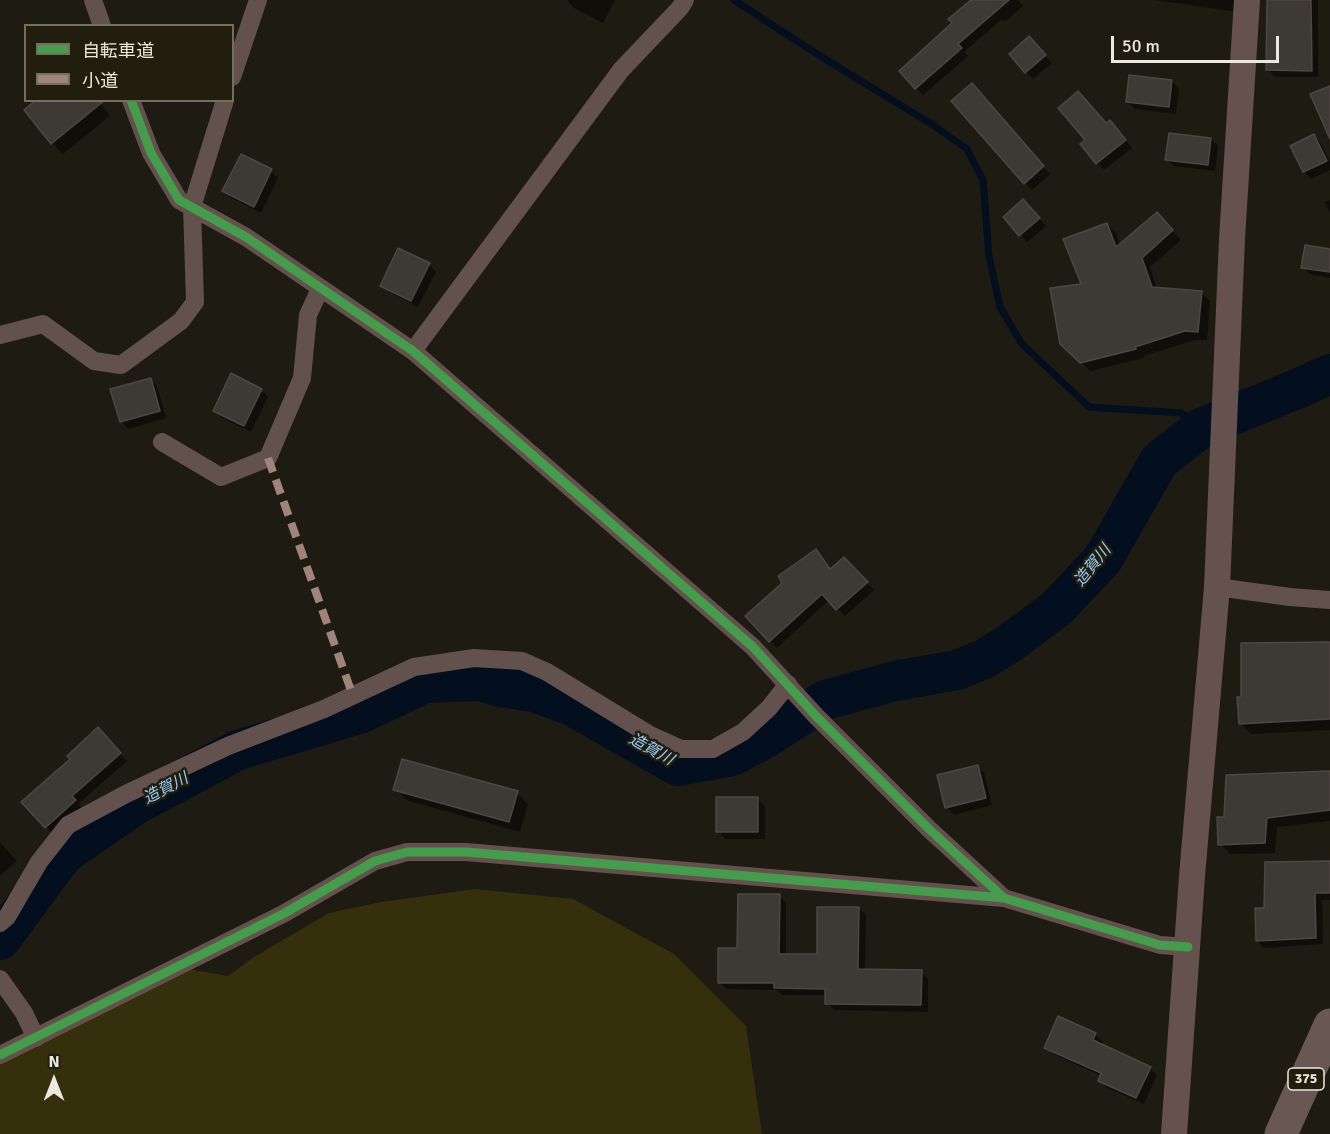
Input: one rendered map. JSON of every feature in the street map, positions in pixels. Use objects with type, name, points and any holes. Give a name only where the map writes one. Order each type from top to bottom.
[{"type":"highway","name":"375","points":[[1281,1134],[1330,1025]]},
{"type":"street","points":[[93,0],[101,24]]},
{"type":"street","points":[[234,71],[258,0]]},
{"type":"street","points":[[413,351],[621,70],[685,0]]},
{"type":"street","points":[[1174,1134],[1217,587],[1232,239],[1247,0]]},
{"type":"street","points":[[132,102],[151,153],[179,200],[246,237],[413,351],[753,647],[816,716],[929,829],[1004,898]]},
{"type":"street","points":[[0,335],[43,324],[94,361],[121,364],[181,321],[195,302],[192,207],[224,102]]},
{"type":"street","points":[[162,442],[220,477],[268,458],[302,378],[308,315],[320,289]]},
{"type":"street","points":[[1217,587],[1330,600]]},
{"type":"street","points":[[0,923],[7,917],[39,862],[69,825],[126,794],[228,746],[324,709],[414,667],[474,658],[522,661],[546,672],[650,735],[681,749],[713,749],[743,732],[769,708],[794,691]]},
{"type":"street","points":[[0,1055],[283,914],[375,861],[406,852],[466,852],[1004,898],[1160,945],[1188,947]]},
{"type":"street","points":[[0,979],[24,1012],[36,1038]]},
{"type":"shaded area","points":[[475,889],[573,899],[674,954],[746,1026],[762,1134],[0,1134],[0,1056],[172,966],[228,976],[254,957],[329,913],[381,902]]},
{"type":"building","points":[[971,0],[1009,0],[958,44],[962,48],[915,89],[899,71],[952,23],[948,19]]},
{"type":"building","points":[[1267,0],[1311,0],[1312,71],[1266,70]]},
{"type":"building","points":[[1029,36],[1046,55],[1025,73],[1009,54]]},
{"type":"building","points":[[1129,75],[1172,80],[1169,107],[1126,102]]},
{"type":"building","points":[[972,83],[1044,166],[1024,184],[951,101]]},
{"type":"building","points":[[1330,86],[1330,139],[1310,94]]},
{"type":"building","points":[[1078,91],[1106,123],[1110,120],[1126,140],[1096,164],[1080,144],[1085,140],[1058,108]]},
{"type":"building","points":[[34,102],[103,102],[51,144],[24,110]]},
{"type":"building","points":[[1169,133],[1211,138],[1208,165],[1165,160]]},
{"type":"building","points":[[1314,134],[1327,161],[1303,172],[1290,146]]},
{"type":"building","points":[[241,154],[272,169],[254,207],[222,191]]},
{"type":"building","points":[[1023,199],[1040,218],[1019,236],[1003,217]]},
{"type":"building","points":[[1157,212],[1173,230],[1142,258],[1152,287],[1202,291],[1198,332],[1185,331],[1135,347],[1136,349],[1080,363],[1060,344],[1050,288],[1081,284],[1063,239],[1107,223],[1116,247]]},
{"type":"building","points":[[1305,245],[1330,249],[1330,272],[1301,268]]},
{"type":"building","points":[[398,248],[430,263],[411,301],[380,286]]},
{"type":"building","points":[[231,373],[262,389],[244,426],[213,411]]},
{"type":"building","points":[[151,378],[160,411],[120,422],[110,389]]},
{"type":"building","points":[[816,549],[830,569],[844,557],[868,582],[836,610],[822,594],[769,642],[745,616],[782,583],[778,576]]},
{"type":"building","points":[[1330,642],[1330,719],[1239,724],[1237,697],[1241,697],[1241,643]]},
{"type":"building","points":[[98,727],[121,753],[72,796],[76,800],[45,828],[21,802],[70,759],[67,756]]},
{"type":"building","points":[[402,759],[518,791],[509,822],[393,790]]},
{"type":"building","points":[[978,765],[986,798],[945,808],[937,775]]},
{"type":"building","points":[[1330,771],[1330,810],[1267,818],[1265,843],[1218,845],[1217,817],[1224,817],[1226,775]]},
{"type":"building","points":[[716,797],[758,797],[758,832],[716,832]]},
{"type":"building","points":[[1330,861],[1330,893],[1315,893],[1316,938],[1256,941],[1255,908],[1264,908],[1265,862]]},
{"type":"building","points":[[738,894],[780,894],[779,954],[817,954],[817,907],[859,907],[858,969],[922,970],[921,1005],[825,1004],[825,989],[774,988],[774,983],[718,983],[718,948],[737,948]]},
{"type":"building","points":[[1058,1016],[1096,1033],[1093,1040],[1151,1067],[1136,1098],[1098,1081],[1101,1073],[1044,1048]]},
{"type":"waterway","points":[[734,0],[933,125],[967,149],[983,180],[989,256],[1000,307],[1022,344],[1089,407],[1181,413],[1201,428]]},
{"type":"waterway","name":"造賀川","points":[[0,940],[64,854],[135,805],[238,750],[362,713],[425,683],[481,681],[500,687],[534,692],[572,706],[678,766],[732,756],[766,738],[825,700],[895,681],[957,670],[984,659],[1057,608],[1103,559],[1159,461],[1201,428],[1330,374]]},
{"type":"marked path","points":[[268,458],[353,696]]},
{"type":"cycle path","points":[[132,102],[151,153],[179,200],[246,237],[413,351],[753,647],[816,716],[929,829],[1004,898]]},
{"type":"cycle path","points":[[0,1055],[283,914],[375,861],[407,852],[466,852],[1004,898],[1160,945],[1188,947]]}]
